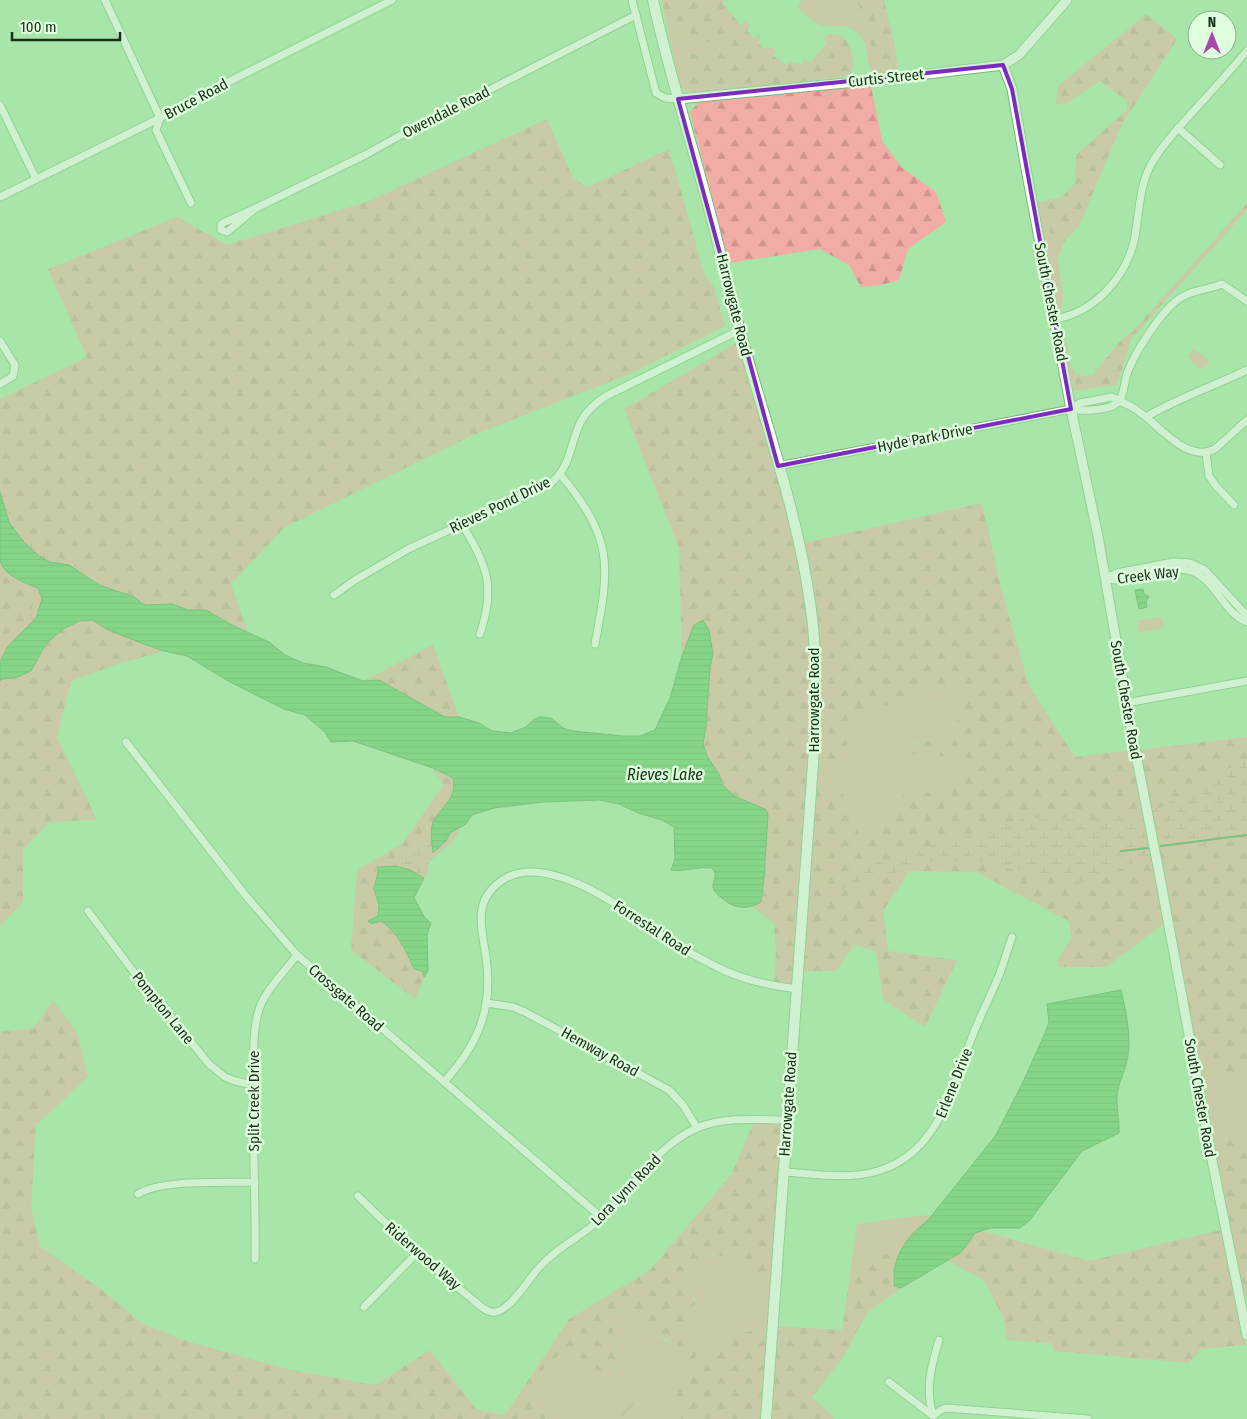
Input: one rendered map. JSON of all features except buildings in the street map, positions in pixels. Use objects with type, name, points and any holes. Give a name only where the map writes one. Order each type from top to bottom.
[{"type":"main road","name":"Harrowgate Road","points":[[652,0],[660,36],[706,195],[740,330],[804,566],[811,605],[815,654],[815,736],[766,1419]]},
{"type":"street","points":[[104,0],[160,118],[156,130],[191,203]]},
{"type":"street","name":"Bruce Road","points":[[0,197],[392,0]]},
{"type":"street","points":[[632,0],[656,93],[665,98],[678,99]]},
{"type":"street","name":"Curtis Street","points":[[678,99],[1003,65],[1019,56],[1067,0]]},
{"type":"street","name":"Owendale Road","points":[[256,208],[227,232],[221,230],[223,223],[365,155],[636,15]]},
{"type":"street","points":[[1055,319],[1068,317],[1089,306],[1114,282],[1134,241],[1140,193],[1152,162],[1178,128],[1247,51]]},
{"type":"street","name":"South Chester Road","points":[[1003,65],[1012,89],[1071,409],[1098,536],[1126,703],[1247,1335]]},
{"type":"street","points":[[0,105],[36,179]]},
{"type":"street","points":[[1178,128],[1220,165]]},
{"type":"street","points":[[1247,301],[1222,284],[1196,290],[1176,301],[1140,347],[1127,374],[1120,400],[1146,417],[1183,447],[1206,453],[1216,448],[1247,420]]},
{"type":"street","name":"Rieves Pond Drive","points":[[334,595],[354,580],[393,557],[550,484],[560,474],[568,460],[583,418],[597,402],[740,330]]},
{"type":"street","points":[[0,341],[15,365],[13,376],[0,384]]},
{"type":"street","points":[[1146,417],[1166,406],[1247,370]]},
{"type":"street","name":"Hyde Park Drive","points":[[778,466],[1071,409],[1080,403],[1112,398],[1120,400]]},
{"type":"street","points":[[1206,453],[1209,476],[1234,505]]},
{"type":"street","points":[[560,474],[591,516],[604,548],[606,575],[595,644]]},
{"type":"street","points":[[462,524],[482,564],[487,580],[488,603],[480,634]]},
{"type":"street","name":"Creek Way","points":[[1105,578],[1117,573],[1173,562],[1190,563],[1205,570],[1247,616]]},
{"type":"street","name":"Creek Way","points":[[1105,578],[1118,580],[1173,570],[1187,570],[1204,579],[1238,618],[1247,622]]},
{"type":"street","points":[[1126,703],[1247,680]]},
{"type":"street","name":"Crossgate Road","points":[[126,742],[246,896],[297,956],[602,1218]]},
{"type":"street","name":"Forrestal Road","points":[[486,1003],[488,980],[480,916],[483,904],[489,893],[500,881],[508,876],[536,871],[556,875],[616,904],[682,948],[732,974],[764,984],[797,989]]},
{"type":"street","name":"Pompton Lane","points":[[88,911],[133,971],[209,1064],[225,1077],[254,1085]]},
{"type":"street","name":"Erlene Drive","points":[[784,1172],[839,1176],[866,1174],[892,1166],[906,1158],[919,1147],[933,1130],[944,1111],[973,1033],[1000,973],[1012,937]]},
{"type":"street","name":"Split Creek Drive","points":[[255,1258],[255,1040],[260,1006],[266,994],[297,956]]},
{"type":"street","points":[[444,1082],[455,1070],[471,1046],[486,1003]]},
{"type":"street","name":"Hemway Road","points":[[486,1003],[512,1007],[525,1012],[669,1090],[683,1105],[697,1128]]},
{"type":"street","name":"Lora Lynn Road","points":[[491,1312],[497,1312],[506,1308],[550,1256],[602,1218],[660,1154],[676,1141],[697,1128],[728,1120],[787,1120]]},
{"type":"street","points":[[138,1194],[152,1187],[255,1182]]},
{"type":"street","name":"Riderwood Way","points":[[358,1196],[445,1277],[491,1312]]},
{"type":"street","points":[[364,1307],[418,1252]]},
{"type":"street","points":[[933,1418],[928,1382],[939,1340]]},
{"type":"street","points":[[889,1382],[933,1418]]},
{"type":"street","points":[[933,1418],[946,1408],[1088,1419]]},
{"type":"highlighted area","points":[[1003,65],[1012,89],[1071,409],[778,466],[678,99]]},
{"type":"green space","points":[[662,0],[726,0],[722,3],[741,25],[745,22],[750,25],[747,31],[754,38],[760,35],[758,42],[764,48],[773,48],[776,51],[773,56],[787,65],[790,62],[801,64],[805,59],[811,62],[815,57],[821,57],[842,36],[848,43],[852,53],[853,69],[849,75],[844,77],[697,93],[689,92],[681,55],[687,52],[698,56],[719,52],[721,46],[716,42],[694,43],[666,21]]},
{"type":"green space","points":[[857,0],[869,33],[874,62],[888,74],[874,73],[871,69],[865,44],[859,34],[848,27],[823,26],[815,23],[797,7],[801,4],[800,1]]},
{"type":"green space","points":[[857,0],[884,0],[895,46],[898,73],[888,74],[874,62],[869,33]]},
{"type":"green space","points":[[1146,14],[1177,39],[1122,124],[1079,226],[1064,242],[1055,242],[1050,234],[1044,201],[1062,197],[1075,183],[1076,155],[1127,110],[1127,101],[1100,81],[1067,103],[1056,104],[1058,86]]},
{"type":"green space","points":[[666,21],[694,43],[716,42],[721,46],[719,52],[698,56],[687,52],[681,55],[689,92],[683,89],[679,83]]},
{"type":"green space","points":[[830,34],[842,36],[821,57],[815,57],[827,43],[824,40],[825,36]]},
{"type":"green space","points":[[871,86],[882,141],[901,167],[936,192],[946,222],[908,249],[899,280],[881,285],[861,287],[849,265],[820,249],[729,263],[690,112],[700,101]]},
{"type":"green space","points":[[547,119],[573,178],[588,187],[669,149],[705,276],[714,287],[725,326],[627,375],[471,436],[285,527],[231,584],[248,633],[206,610],[188,610],[172,604],[144,605],[134,597],[99,585],[86,575],[50,562],[23,541],[9,522],[0,492],[0,399],[87,357],[48,269],[177,217],[227,245],[369,201]]},
{"type":"green space","points":[[1044,201],[1050,234],[1055,242],[1064,242],[1058,259],[1063,297],[1061,320],[1058,323],[1035,203]]},
{"type":"green space","points":[[1247,203],[1247,210],[1131,339],[1117,385],[1078,390],[1074,385],[1076,374],[1084,376],[1093,374],[1123,338],[1132,332]]},
{"type":"green space","points":[[742,340],[796,531],[815,654],[797,989],[774,986],[776,951],[774,923],[753,907],[761,902],[768,814],[765,809],[734,796],[721,784],[719,774],[707,756],[703,743],[710,667],[713,654],[694,626],[682,656],[679,548],[624,409]]},
{"type":"green space","points":[[1062,340],[1067,343],[1071,365],[1076,374],[1074,385],[1078,390],[1072,391]]},
{"type":"green space","points":[[1194,349],[1208,359],[1209,364],[1203,366],[1204,368],[1200,369],[1187,357]]},
{"type":"green space","points":[[0,474],[16,531],[46,553],[66,560],[99,585],[61,597],[31,671],[22,675],[0,691],[0,662],[8,646],[28,620],[36,596],[0,573]]},
{"type":"green space","points":[[982,503],[1001,588],[1029,686],[1075,757],[1132,750],[1167,921],[1106,967],[1059,967],[1058,960],[1071,938],[1069,921],[976,872],[910,871],[883,911],[888,951],[957,960],[925,1027],[883,999],[876,951],[854,945],[836,971],[803,971],[817,788],[840,787],[859,835],[879,833],[907,788],[915,786],[937,796],[975,765],[970,758],[910,754],[909,744],[952,736],[963,701],[957,689],[922,690],[897,703],[860,712],[852,738],[836,759],[819,762],[818,637],[804,543]]},
{"type":"green space","points":[[0,561],[38,588],[36,618],[8,646],[0,662]]},
{"type":"green space","points":[[1162,617],[1164,628],[1139,633],[1137,621]]},
{"type":"green space","points":[[93,620],[106,629],[164,651],[118,664],[71,681],[57,737],[97,820],[49,822],[23,850],[23,902],[0,926],[0,681],[41,655],[46,644],[63,629],[79,621]]},
{"type":"green space","points":[[433,645],[459,717],[445,717],[379,680],[363,681]]},
{"type":"green space","points":[[957,689],[963,701],[952,736],[909,743],[911,754],[970,758],[975,765],[937,796],[915,786],[907,788],[879,833],[859,835],[840,788],[817,788],[819,762],[836,759],[852,738],[860,712],[897,703],[922,690]]},
{"type":"green space","points":[[1247,737],[1247,1074],[1223,1076],[1201,1069],[1138,750]]},
{"type":"green space","points":[[1247,758],[1247,839],[1170,847],[1086,884],[980,862],[929,862],[824,896],[878,862],[1026,818],[1105,819],[1162,807]]},
{"type":"green space","points":[[433,768],[453,778],[454,786],[448,803],[433,822],[427,873],[424,879],[414,872],[403,868],[379,867],[375,882],[378,909],[371,924],[381,921],[387,926],[400,943],[414,969],[422,971],[424,977],[415,999],[351,950],[357,870],[403,843],[443,785]]},
{"type":"green space","points":[[457,825],[460,832],[451,843],[429,862],[424,879],[417,880],[396,869],[401,865],[403,856],[420,840],[436,830]]},
{"type":"green space","points":[[53,1001],[77,1032],[88,1077],[36,1125],[31,1208],[40,1246],[102,1290],[140,1322],[183,1340],[291,1370],[375,1385],[430,1350],[477,1410],[505,1415],[569,1319],[650,1270],[731,1175],[755,1120],[787,1120],[775,1284],[760,1281],[749,1269],[737,1261],[721,1256],[689,1261],[686,1267],[685,1278],[697,1303],[684,1312],[686,1322],[700,1349],[694,1359],[682,1367],[675,1360],[680,1347],[654,1333],[645,1317],[634,1310],[615,1311],[609,1317],[616,1347],[615,1378],[601,1373],[578,1355],[564,1350],[544,1368],[529,1398],[537,1410],[549,1419],[0,1419],[0,1031],[33,1029]]},
{"type":"green space","points":[[1201,1069],[1223,1076],[1247,1074],[1247,1141],[1243,1136],[1214,1140]]},
{"type":"green space","points":[[1243,1136],[1247,1141],[1247,1298],[1243,1293],[1214,1140]]},
{"type":"green space","points":[[923,1215],[942,1220],[917,1244],[897,1249],[850,1274],[857,1224]]},
{"type":"green space","points":[[975,1229],[1089,1261],[1225,1229],[1247,1345],[1201,1349],[1189,1363],[1053,1351],[1052,1343],[1007,1340],[1003,1317],[984,1280],[946,1260],[911,1281],[868,1312],[841,1360],[812,1397],[835,1419],[771,1419],[776,1326],[842,1330],[850,1274],[897,1249]]},
{"type":"green space","points":[[721,1256],[737,1261],[749,1269],[760,1281],[775,1284],[772,1328],[711,1347],[702,1355],[678,1405],[681,1419],[549,1419],[537,1410],[529,1398],[544,1368],[564,1350],[573,1351],[607,1377],[617,1372],[616,1344],[608,1317],[617,1312],[633,1310],[638,1312],[643,1315],[653,1331],[664,1340],[676,1345],[700,1349],[686,1322],[684,1311],[697,1302],[686,1283],[686,1267],[689,1261]]},
{"type":"green space","points":[[772,1328],[766,1419],[681,1419],[678,1405],[667,1400],[666,1388],[707,1351],[724,1339],[733,1335]]},
{"type":"green space","points":[[628,1402],[637,1405],[638,1408],[629,1417],[620,1417],[619,1415]]},
{"type":"water","name":"Rieves Lake","points":[[0,492],[9,522],[23,541],[38,555],[50,562],[69,565],[99,585],[134,597],[144,605],[172,604],[188,610],[206,610],[234,626],[269,642],[285,655],[303,663],[326,667],[363,681],[379,680],[445,717],[459,717],[479,723],[492,731],[511,733],[526,727],[539,717],[551,718],[563,728],[573,731],[640,736],[655,730],[670,698],[682,656],[694,625],[703,620],[709,630],[713,654],[710,667],[703,744],[707,756],[719,774],[722,784],[734,796],[765,809],[768,814],[761,902],[756,905],[741,907],[727,902],[714,890],[715,874],[712,868],[671,870],[675,859],[674,827],[662,820],[638,813],[619,804],[600,800],[543,802],[494,808],[472,815],[466,824],[450,833],[446,841],[433,853],[432,824],[451,797],[454,785],[453,778],[433,768],[353,741],[331,742],[325,732],[305,715],[284,709],[230,682],[187,656],[141,643],[106,629],[93,620],[79,621],[63,629],[46,644],[31,671],[15,678],[2,679],[0,681],[0,662],[8,646],[36,618],[42,599],[38,588],[11,575],[0,561]]},
{"type":"water","points":[[1143,589],[1144,594],[1149,597],[1146,601],[1147,607],[1139,609],[1135,590]]},
{"type":"water","points":[[396,866],[410,870],[424,878],[414,898],[425,918],[431,923],[427,935],[428,971],[424,977],[422,971],[414,969],[405,949],[387,925],[381,921],[371,924],[368,921],[378,916],[379,905],[374,889],[379,867]]},
{"type":"water","points":[[1121,990],[1125,1006],[1129,1048],[1117,1094],[1119,1133],[1082,1151],[1030,1220],[1020,1228],[991,1228],[975,1233],[960,1253],[901,1288],[894,1286],[894,1268],[904,1245],[929,1219],[996,1135],[1046,1031],[1049,1022],[1047,1004]]},
{"type":"waterway","points":[[1161,846],[1247,835]]},
{"type":"waterway","points":[[1121,851],[1148,848]]}]
